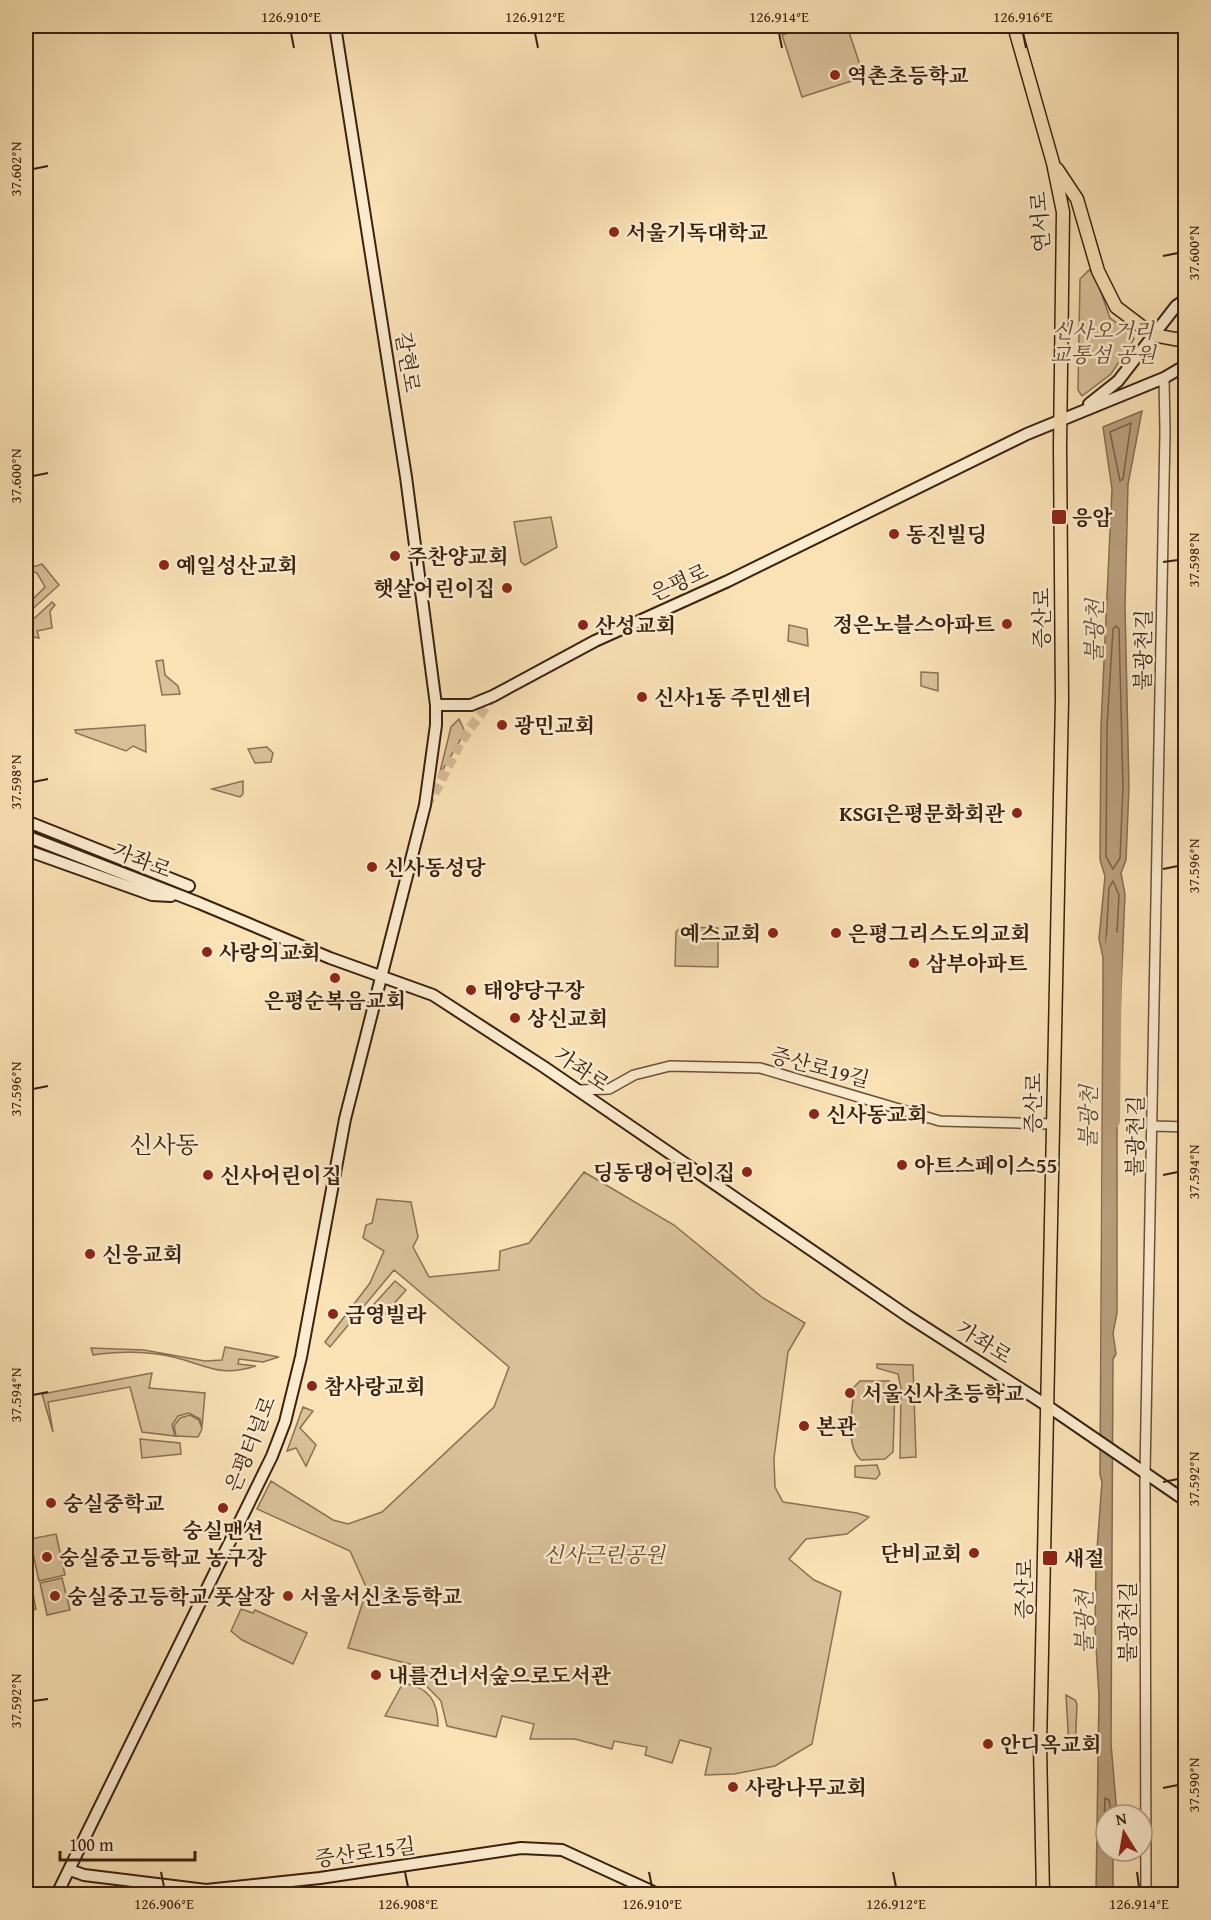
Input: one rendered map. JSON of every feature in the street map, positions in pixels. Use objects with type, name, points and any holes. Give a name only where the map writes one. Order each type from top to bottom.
[{"type":"main road","name":"갈현로","points":[[335,26],[406,477],[436,705]]},
{"type":"main road","name":"연서로","points":[[1014,26],[1053,163],[1063,212],[1060,420]]},
{"type":"main road","points":[[1053,163],[1077,199],[1098,271],[1111,300],[1126,316],[1153,335],[1185,341]]},
{"type":"main road","points":[[1060,420],[1097,399],[1113,386],[1185,299]]},
{"type":"main road","name":"은평로","points":[[436,705],[471,705],[493,696],[595,641],[720,584],[1060,420],[1164,378],[1185,365]]},
{"type":"main road","name":"증산로","points":[[1043,1894],[1040,1746],[1062,700],[1060,420]]},
{"type":"main road","points":[[382,975],[425,805],[436,725],[436,705]]},
{"type":"main road","points":[[26,821],[189,886]]},
{"type":"main road","name":"가좌로","points":[[26,836],[330,958],[382,975],[440,999],[579,1090],[909,1317],[1046,1405],[1141,1470]]},
{"type":"main road","points":[[26,850],[152,895],[185,898]]},
{"type":"main road","name":"은평터널로","points":[[57,1894],[160,1679],[272,1456],[285,1422],[322,1248],[345,1119],[382,975]]},
{"type":"main road","points":[[1141,1470],[1185,1501]]},
{"type":"main road","name":"증산로15길","points":[[70,1870],[130,1882],[206,1890],[320,1878],[521,1848],[562,1850],[658,1894]]},
{"type":"street","name":"불광천길","points":[[1146,1894],[1141,1470],[1154,1126],[1164,378]]},
{"type":"street","name":"증산로19길","points":[[579,1090],[609,1089],[634,1075],[670,1066],[760,1068],[940,1121],[1053,1124]]},
{"type":"street","points":[[1154,1126],[1185,1127]]},
{"type":"green space","points":[[812,26],[847,26],[864,77],[802,97],[782,35]]},
{"type":"green space","name":"신사오거리 교통섬 공원","points":[[1089,270],[1094,273],[1110,318],[1130,332],[1134,339],[1111,374],[1082,396],[1078,390],[1080,279]]},
{"type":"green space","points":[[551,517],[557,547],[525,565],[521,562],[514,522]]},
{"type":"green space","points":[[42,564],[59,585],[26,615],[27,605],[45,587],[37,573],[26,569]]},
{"type":"green space","points":[[52,602],[55,605],[50,611],[52,628],[37,631],[39,638],[29,636],[26,626]]},
{"type":"green space","points":[[789,625],[807,629],[808,646],[788,641]]},
{"type":"green space","points":[[163,660],[165,675],[178,686],[180,694],[162,695],[156,661]]},
{"type":"green space","points":[[921,672],[938,673],[938,691],[921,686]]},
{"type":"green space","points":[[459,719],[465,732],[439,776],[451,727]]},
{"type":"green space","points":[[145,725],[146,752],[133,746],[126,751],[76,733],[75,730]]},
{"type":"green space","points":[[267,747],[273,753],[271,762],[255,763],[248,749]]},
{"type":"green space","points":[[243,781],[243,794],[240,797],[212,789]]},
{"type":"green space","points":[[681,927],[718,928],[718,967],[675,966],[676,932]]},
{"type":"green space","name":"신사근린공원","points":[[584,1172],[674,1225],[763,1298],[805,1323],[788,1352],[774,1458],[775,1487],[783,1502],[857,1513],[869,1517],[847,1534],[806,1539],[789,1559],[814,1580],[841,1592],[812,1744],[775,1766],[734,1774],[705,1775],[711,1748],[680,1740],[672,1763],[645,1755],[647,1747],[614,1741],[612,1749],[575,1739],[530,1739],[534,1724],[502,1716],[496,1737],[447,1726],[441,1701],[417,1676],[413,1665],[348,1648],[367,1589],[350,1551],[257,1509],[271,1481],[333,1520],[348,1524],[382,1512],[494,1407],[509,1367],[394,1270],[330,1347],[325,1342],[370,1283],[384,1251],[363,1238],[366,1225],[372,1223],[377,1199],[411,1202],[418,1237],[413,1247],[429,1277],[499,1270],[500,1251],[529,1243]]},
{"type":"green space","points":[[395,1281],[406,1290],[377,1323],[366,1313]]},
{"type":"green space","points":[[225,1347],[279,1357],[263,1362],[239,1359],[238,1364],[256,1366],[222,1371],[154,1354],[123,1352],[93,1355],[91,1348],[144,1350],[205,1361],[222,1360]]},
{"type":"green space","points":[[877,1364],[913,1365],[916,1457],[900,1458],[901,1389],[898,1374],[877,1368]]},
{"type":"green space","points":[[152,1373],[149,1388],[205,1393],[202,1427],[200,1419],[189,1413],[178,1416],[172,1425],[175,1436],[142,1432],[130,1387],[48,1402],[53,1432],[42,1394]]},
{"type":"green space","points":[[860,1381],[889,1381],[895,1389],[893,1452],[885,1459],[861,1460],[853,1446],[851,1426],[854,1387]]},
{"type":"green space","points":[[303,1407],[313,1411],[300,1428],[316,1445],[306,1466],[296,1448],[287,1451]]},
{"type":"green space","points":[[190,1415],[199,1420],[202,1429],[198,1437],[176,1436],[174,1426],[180,1418]]},
{"type":"green space","points":[[140,1439],[180,1443],[181,1454],[142,1458]]},
{"type":"green space","points":[[877,1465],[880,1474],[876,1479],[855,1477],[855,1466]]},
{"type":"green space","name":"숭실중고등학교 농구장","points":[[56,1534],[65,1575],[39,1581],[30,1539]]},
{"type":"green space","points":[[26,1560],[36,1609],[26,1612]]},
{"type":"green space","name":"숭실중고등학교 풋살장","points":[[62,1578],[70,1610],[47,1615],[40,1583]]},
{"type":"green space","points":[[241,1609],[253,1613],[255,1610],[307,1633],[293,1664],[242,1640],[231,1631]]},
{"type":"green space","points":[[403,1683],[426,1692],[434,1702],[438,1726],[385,1716]]},
{"type":"green space","points":[[1066,1695],[1075,1700],[1077,1704],[1075,1751],[1069,1747]]},
{"type":"water","name":"불광천","points":[[1142,411],[1128,484],[1125,607],[1129,787],[1126,860],[1121,873],[1125,894],[1117,1086],[1117,1313],[1113,1333],[1116,1354],[1113,1359],[1111,1744],[1116,1803],[1097,1803],[1099,1696],[1095,1630],[1096,1563],[1102,1482],[1100,1475],[1103,957],[1099,939],[1105,876],[1100,860],[1101,726],[1112,489],[1103,427]]},
{"type":"water","name":"불광천","points":[[1096,1863],[1113,1863],[1113,1894],[1096,1894]]},
{"type":"waterway","name":"불광천","points":[[1112,1121],[1114,940]]},
{"type":"tunnel","points":[[425,805],[434,794],[460,743],[493,696]]},
{"type":"place","name":"역촌초등학교","points":[[835,75]]},
{"type":"place","name":"서울기독대학교","points":[[614,232]]},
{"type":"place","name":"응암","points":[[1059,517]]},
{"type":"place","name":"동진빌딩","points":[[894,534]]},
{"type":"place","name":"주찬양교회","points":[[395,556]]},
{"type":"place","name":"예일성산교회","points":[[164,565]]},
{"type":"place","name":"햇살어린이집","points":[[507,588]]},
{"type":"place","name":"정은노블스아파트","points":[[1007,624]]},
{"type":"place","name":"산성교회","points":[[583,625]]},
{"type":"place","name":"신사1동 주민센터","points":[[642,697]]},
{"type":"place","name":"광민교회","points":[[502,725]]},
{"type":"place","name":"KSGI은평문화회관","points":[[1017,813]]},
{"type":"place","name":"신사동성당","points":[[372,867]]},
{"type":"place","name":"예스교회","points":[[773,933]]},
{"type":"place","name":"은평그리스도의교회","points":[[836,933]]},
{"type":"place","name":"사랑의교회","points":[[207,952]]},
{"type":"place","name":"삼부아파트","points":[[914,963]]},
{"type":"place","name":"은평순복음교회","points":[[335,978]]},
{"type":"place","name":"태양당구장","points":[[471,990]]},
{"type":"place","name":"상신교회","points":[[515,1018]]},
{"type":"place","name":"신사동교회","points":[[814,1114]]},
{"type":"place","name":"아트스페이스55","points":[[902,1165]]},
{"type":"place","name":"딩동댕어린이집","points":[[747,1172]]},
{"type":"place","name":"신사어린이집","points":[[208,1175]]},
{"type":"place","name":"신응교회","points":[[90,1254]]},
{"type":"place","name":"금영빌라","points":[[333,1314]]},
{"type":"place","name":"참사랑교회","points":[[312,1386]]},
{"type":"place","name":"서울신사초등학교","points":[[850,1393]]},
{"type":"place","name":"본관","points":[[804,1426]]},
{"type":"place","name":"숭실중학교","points":[[51,1503]]},
{"type":"place","name":"숭실맨션","points":[[223,1508]]},
{"type":"place","name":"단비교회","points":[[974,1553]]},
{"type":"place","name":"숭실중고등학교 농구장","points":[[47,1557]]},
{"type":"place","name":"새절","points":[[1050,1558]]},
{"type":"place","name":"숭실중고등학교 풋살장","points":[[55,1596]]},
{"type":"place","name":"서울서신초등학교","points":[[288,1596]]},
{"type":"place","name":"내를건너서숲으로도서관","points":[[376,1675]]},
{"type":"place","name":"안디옥교회","points":[[988,1744]]},
{"type":"place","name":"사랑나무교회","points":[[733,1787]]},
{"type":"district","name":"신사동","points":[[164,1144]]}]
